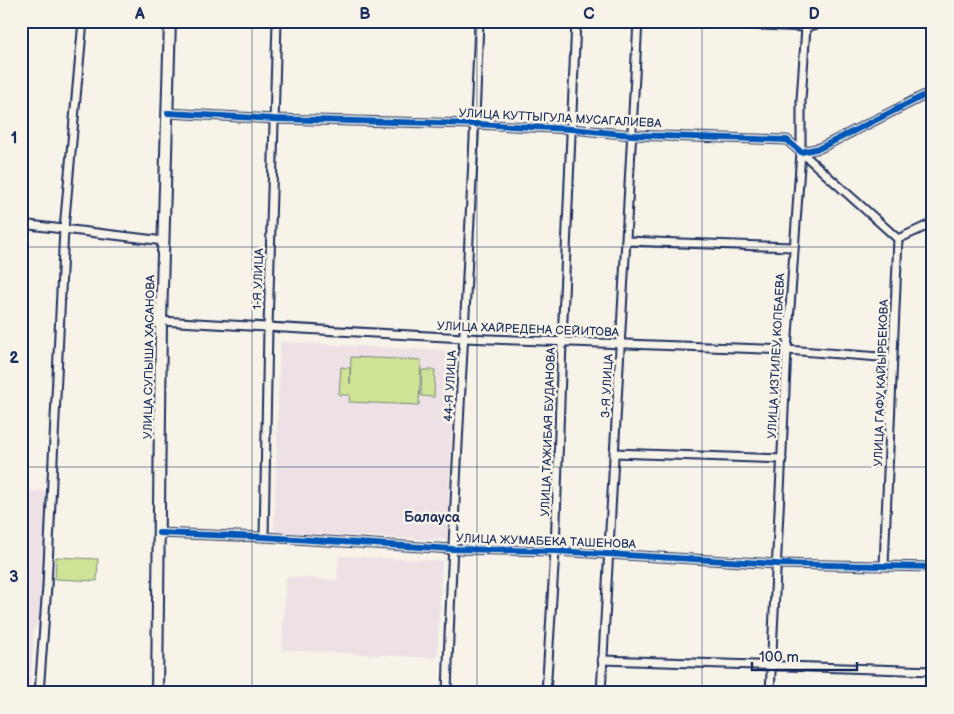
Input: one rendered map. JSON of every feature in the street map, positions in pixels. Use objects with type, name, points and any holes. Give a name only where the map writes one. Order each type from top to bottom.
[{"type":"street","points":[[39,693],[47,586],[64,229],[83,21]]},
{"type":"street","name":"УЛИЦА СУПЫША ХАСАНОВА","points":[[156,693],[161,321],[170,21]]},
{"type":"street","name":"1-Я УЛИЦА","points":[[264,537],[277,21]]},
{"type":"street","name":"44-Я УЛИЦА","points":[[447,693],[452,549],[479,21]]},
{"type":"street","name":"УЛИЦА ТАЖИБАЯ БУДАНОВА","points":[[546,693],[555,551],[576,21]]},
{"type":"street","name":"3-Я УЛИЦА","points":[[601,693],[638,21]]},
{"type":"street","points":[[671,21],[805,24],[830,21]]},
{"type":"street","name":"УЛИЦА ИЗТИЛЕУ КОПБАЕВА","points":[[770,693],[787,350],[801,152],[801,100],[805,24]]},
{"type":"street","points":[[801,152],[820,148],[933,91]]},
{"type":"street","name":"УЛИЦА КУТТЫГУЛА МУСАГАЛИЕВА","points":[[168,113],[274,119],[475,124],[572,129],[632,135],[787,140],[898,239]]},
{"type":"street","points":[[898,239],[933,223]]},
{"type":"street","points":[[21,224],[164,241]]},
{"type":"street","name":"УЛИЦА ГАФУ КАЙЫРБЕКОВА","points":[[884,565],[898,239]]},
{"type":"street","points":[[626,241],[793,247]]},
{"type":"street","name":"УЛИЦА ХАЙРЕДЕНА СЕЙИТОВА","points":[[161,321],[464,338],[787,350],[893,358]]},
{"type":"street","points":[[614,453],[782,459]]},
{"type":"street","name":"УЛИЦА ЖУМАБЕКА ТАШЕНОВА","points":[[159,533],[264,537],[452,549],[555,551],[776,564],[884,565],[933,568]]},
{"type":"street","points":[[602,660],[933,671]]},
{"type":"shaded area","points":[[280,342],[455,351],[447,540],[274,532]]},
{"type":"shaded area","points":[[48,490],[39,628],[34,627],[30,693],[21,693],[21,492]]},
{"type":"shaded area","points":[[339,556],[442,561],[437,658],[282,650],[286,577],[337,580]]},
{"type":"green space","points":[[351,357],[421,360],[419,405],[349,402],[350,395],[339,395],[341,367],[350,368],[350,384]]},
{"type":"green space","points":[[422,370],[435,370],[434,397],[421,396]]},
{"type":"green space","points":[[56,557],[98,559],[97,581],[55,579]]},
{"type":"cycle path","points":[[168,113],[274,119],[475,124],[572,129],[632,135],[787,140],[801,152],[820,148],[933,91]]},
{"type":"cycle path","points":[[159,533],[264,537],[452,549],[555,551],[777,564],[933,567]]},
{"type":"district","name":"Балауса","points":[[432,517]]}]
